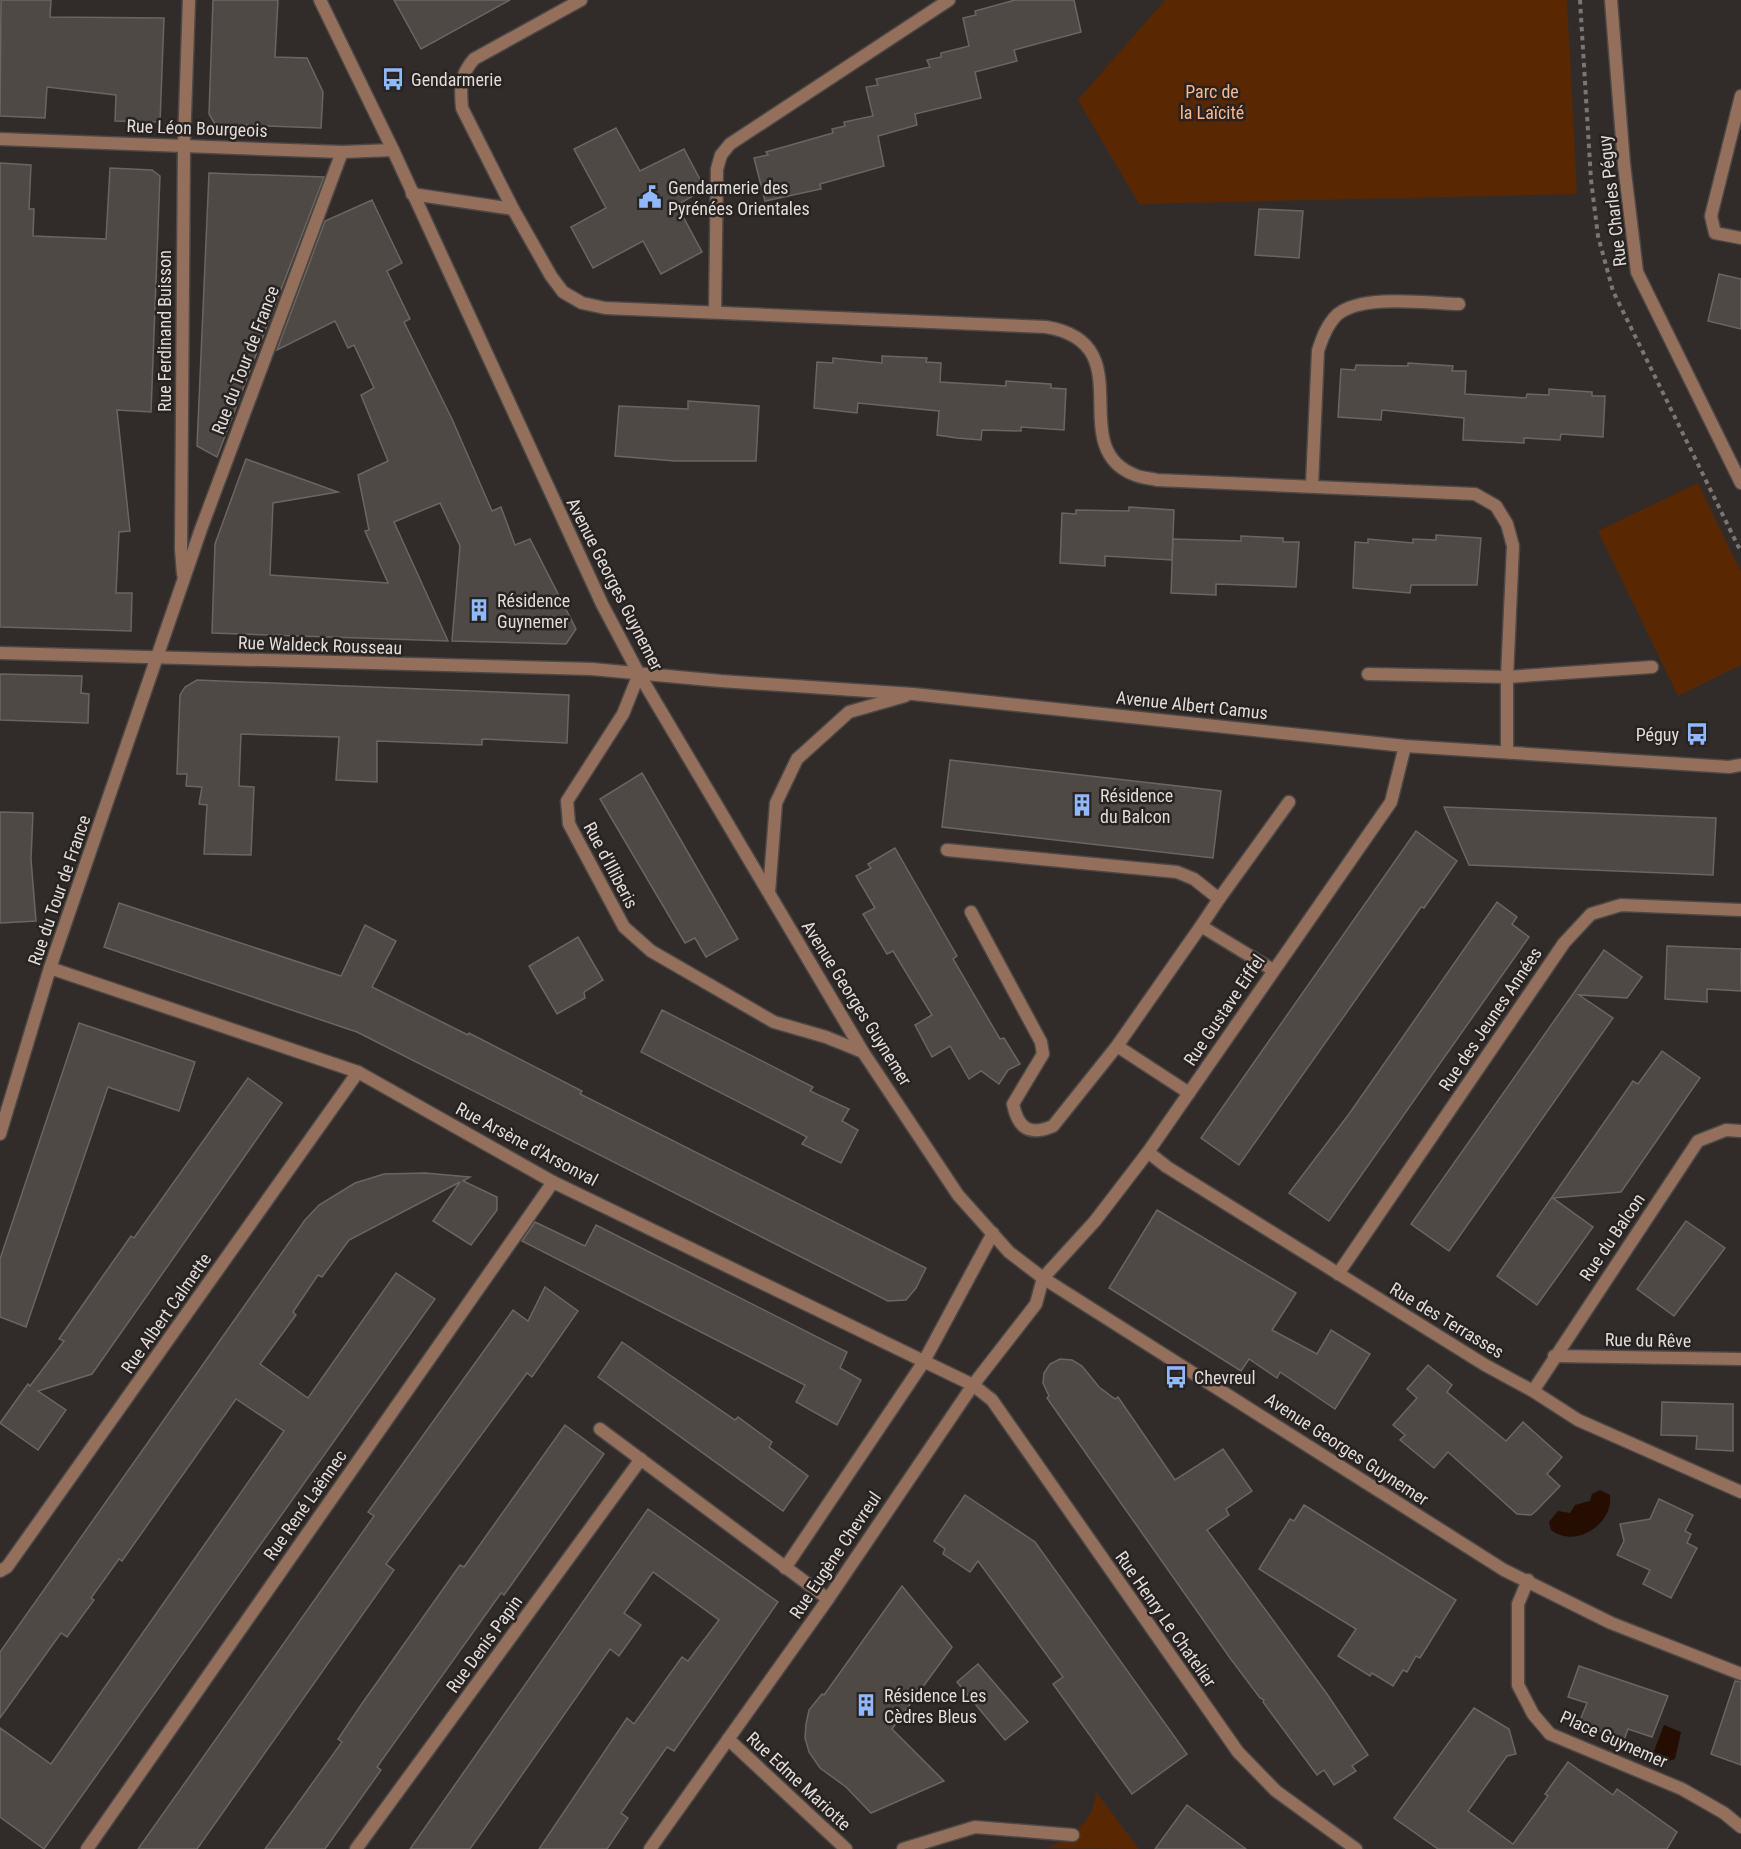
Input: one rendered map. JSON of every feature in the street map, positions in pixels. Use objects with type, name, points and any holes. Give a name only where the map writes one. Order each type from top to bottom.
[{"type":"street","name":"Rue Ferdinand Buisson","points":[[158,659],[184,581],[181,549],[184,144],[189,0]]},
{"type":"street","name":"Avenue Georges Guynemer","points":[[320,0],[393,150],[602,604],[639,674],[863,1052],[958,1195],[1009,1252],[1043,1278],[1504,1570],[1611,1623],[1741,1674]]},
{"type":"street","points":[[581,0],[474,59],[463,73],[460,90],[462,108],[513,209],[551,276],[563,292],[582,303],[605,308],[1046,327],[1067,330],[1080,338],[1092,351],[1099,366],[1104,442],[1115,461],[1134,475],[1157,480],[1312,485],[1475,494],[1496,506],[1507,524],[1513,546],[1507,676],[1507,752]]},
{"type":"street","points":[[715,312],[717,169],[721,154],[730,144],[949,0]]},
{"type":"street","name":"Rue Charles Péguy","points":[[1611,0],[1624,164],[1637,272],[1741,483]]},
{"type":"street","points":[[1741,96],[1711,216],[1715,233],[1741,238]]},
{"type":"street","name":"Rue Léon Bourgeois","points":[[0,139],[184,144],[342,152],[393,150]]},
{"type":"street","name":"Rue du Tour de France","points":[[184,581],[342,152]]},
{"type":"street","points":[[412,194],[513,209]]},
{"type":"street","points":[[1312,485],[1318,351],[1324,333],[1339,313],[1368,302],[1459,304]]},
{"type":"street","name":"Rue Waldeck Rousseau","points":[[0,653],[592,669],[639,674]]},
{"type":"street","name":"Rue du Tour de France","points":[[0,1134],[50,968],[158,659]]},
{"type":"street","points":[[1368,674],[1507,676],[1652,667]]},
{"type":"street","name":"Avenue Albert Camus","points":[[639,674],[913,693],[1405,746],[1729,767],[1741,765]]},
{"type":"street","name":"Rue d'Illiberis","points":[[639,674],[622,714],[567,801],[569,824],[624,927],[651,951],[774,1022],[826,1037],[863,1052]]},
{"type":"street","points":[[769,892],[776,803],[797,759],[849,712],[913,693]]},
{"type":"street","name":"Rue Gustave Eiffel","points":[[1043,1278],[1095,1221],[1148,1152],[1391,802],[1405,746]]},
{"type":"street","points":[[971,912],[1041,1042],[1043,1054],[1013,1104],[1016,1119],[1028,1130],[1042,1131],[1053,1126],[1116,1046],[1289,802]]},
{"type":"street","points":[[946,850],[1178,872],[1194,879],[1219,899]]},
{"type":"street","name":"Rue des Jeunes Années","points":[[1338,1274],[1564,943],[1591,914],[1621,904],[1741,909]]},
{"type":"street","points":[[1201,926],[1273,970]]},
{"type":"street","name":"Rue Arsène d'Arsonval","points":[[50,968],[358,1072],[554,1182],[923,1363],[973,1385]]},
{"type":"street","points":[[1116,1046],[1189,1093]]},
{"type":"street","name":"Rue Albert Calmette","points":[[0,1571],[7,1567],[358,1072]]},
{"type":"street","name":"Rue du Balcon","points":[[1533,1391],[1698,1141],[1726,1130],[1741,1131]]},
{"type":"street","name":"Rue des Terrasses","points":[[1148,1152],[1167,1167],[1338,1274],[1578,1420],[1741,1492]]},
{"type":"street","name":"Rue René Laënnec","points":[[87,1849],[554,1182]]},
{"type":"street","name":"Rue Eugène Chevreul","points":[[785,1568],[923,1363],[993,1233]]},
{"type":"street","name":"Rue Eugène Chevreul","points":[[650,1849],[828,1599],[973,1385],[1036,1304],[1043,1278]]},
{"type":"street","name":"Rue du Rêve","points":[[1554,1356],[1741,1359]]},
{"type":"street","name":"Rue Henry Le Chatelier","points":[[973,1385],[992,1400],[1238,1752],[1276,1791],[1356,1849]]},
{"type":"street","points":[[600,1429],[828,1599]]},
{"type":"street","name":"Rue Denis Papin","points":[[356,1849],[640,1459]]},
{"type":"street","name":"Place Guynemer","points":[[1528,1580],[1518,1604],[1518,1685],[1533,1714],[1550,1734],[1682,1789],[1724,1813],[1741,1827]]},
{"type":"street","name":"Rue Edme Mariotte","points":[[728,1739],[846,1849]]},
{"type":"street","points":[[903,1849],[975,1827],[1072,1835]]},
{"type":"green space","name":"Parc de la Laïcité","points":[[1165,0],[1567,0],[1577,194],[1139,204],[1078,100]]},
{"type":"green space","points":[[1698,483],[1741,572],[1741,665],[1678,696],[1598,531]]},
{"type":"green space","points":[[1096,1792],[1139,1849],[1045,1848],[1064,1840],[1080,1828],[1091,1812]]},
{"type":"shaded area","points":[[1600,1490],[1610,1495],[1610,1506],[1599,1524],[1581,1535],[1571,1537],[1551,1530],[1549,1522],[1558,1511],[1570,1513],[1575,1505],[1590,1501],[1592,1494]]},
{"type":"shaded area","points":[[1664,1725],[1681,1732],[1675,1759],[1662,1767],[1649,1764]]},
{"type":"building","points":[[1,0],[51,0],[50,17],[164,18],[160,122],[115,121],[116,95],[47,87],[45,118],[0,116]]},
{"type":"building","points":[[213,0],[278,0],[275,57],[307,58],[323,92],[321,128],[215,124],[209,114]]},
{"type":"building","points":[[394,0],[510,0],[421,49]]},
{"type":"building","points":[[1015,0],[1074,0],[1081,32],[1014,50],[1017,61],[975,72],[981,98],[915,114],[917,125],[878,136],[884,166],[820,184],[821,189],[765,201],[754,158],[768,155],[766,152],[833,133],[832,129],[845,126],[844,122],[873,116],[866,87],[878,85],[876,79],[930,67],[927,60],[941,57],[941,53],[969,46],[963,18],[976,15],[975,11]]},
{"type":"building","name":"Gendarmerie des Pyrénées Orientales","points":[[616,128],[640,171],[684,149],[705,189],[677,205],[702,252],[661,274],[643,241],[593,268],[571,227],[606,208],[574,149]]},
{"type":"building","points":[[0,163],[31,165],[29,209],[34,209],[33,236],[106,239],[110,168],[152,170],[160,176],[151,412],[117,410],[130,531],[119,532],[116,593],[132,593],[131,631],[0,627]]},
{"type":"building","points":[[209,173],[324,177],[217,457],[197,446]]},
{"type":"building","points":[[372,200],[402,263],[387,271],[410,319],[404,322],[452,419],[492,511],[501,507],[515,545],[530,539],[576,629],[566,644],[452,641],[460,546],[440,503],[394,522],[448,641],[212,633],[215,544],[246,459],[338,492],[273,503],[270,575],[388,583],[365,531],[369,530],[358,475],[388,461],[361,395],[374,388],[354,345],[348,348],[335,321],[277,350],[325,221]]},
{"type":"building","points":[[1259,209],[1303,211],[1299,258],[1255,255]]},
{"type":"building","points":[[1719,274],[1741,279],[1741,329],[1708,321]]},
{"type":"building","points":[[882,356],[927,358],[926,362],[941,363],[940,382],[1006,386],[1006,381],[1051,384],[1051,388],[1066,389],[1064,430],[1021,427],[1021,431],[982,430],[981,440],[957,438],[937,435],[939,411],[858,403],[857,413],[814,408],[817,362],[833,363],[833,358],[882,363]]},
{"type":"building","points":[[1408,363],[1453,366],[1452,371],[1466,371],[1465,394],[1526,398],[1527,394],[1549,395],[1549,389],[1592,392],[1592,396],[1605,396],[1603,437],[1561,434],[1560,440],[1524,438],[1524,443],[1463,440],[1464,418],[1382,410],[1381,420],[1338,417],[1341,369],[1355,370],[1356,365],[1408,366]]},
{"type":"building","points":[[688,401],[759,406],[756,461],[675,461],[615,456],[619,406],[688,409]]},
{"type":"building","points":[[1129,507],[1174,510],[1172,560],[1105,556],[1105,566],[1060,563],[1062,513],[1076,514],[1076,510],[1129,511]]},
{"type":"building","points":[[1436,535],[1481,538],[1477,585],[1411,585],[1410,593],[1353,588],[1355,542],[1368,543],[1368,539],[1413,543],[1413,539],[1436,540]]},
{"type":"building","points":[[1241,536],[1283,538],[1283,542],[1299,542],[1296,587],[1216,584],[1216,595],[1171,593],[1173,539],[1241,541]]},
{"type":"building","points":[[0,674],[82,676],[81,693],[89,694],[88,723],[0,720]]},
{"type":"building","points":[[197,680],[569,695],[567,743],[482,739],[482,745],[377,741],[377,782],[336,780],[339,737],[241,734],[239,786],[254,787],[251,855],[204,854],[207,805],[199,804],[202,787],[186,786],[187,774],[177,774],[180,695],[185,687]]},
{"type":"building","name":"Résidence du Balcon","points":[[950,760],[1221,791],[1213,858],[942,827]]},
{"type":"building","points":[[642,773],[738,939],[706,957],[695,938],[685,943],[600,799]]},
{"type":"building","points":[[1444,807],[1716,818],[1713,875],[1469,865]]},
{"type":"building","points":[[0,812],[33,813],[31,859],[36,921],[0,923]]},
{"type":"building","points":[[1416,831],[1457,861],[1424,908],[1421,907],[1239,1165],[1201,1138]]},
{"type":"building","points":[[895,848],[957,956],[953,959],[1000,1039],[1004,1038],[1020,1064],[1008,1070],[999,1084],[981,1071],[969,1079],[950,1046],[932,1057],[915,1025],[932,1015],[893,951],[887,954],[863,914],[875,908],[856,876],[871,868],[868,864]]},
{"type":"building","points":[[1497,902],[1517,917],[1512,924],[1529,937],[1329,1221],[1289,1193],[1349,1114]]},
{"type":"building","points":[[119,903],[341,976],[365,925],[396,941],[372,987],[468,1035],[469,1033],[582,1091],[580,1094],[926,1268],[916,1288],[906,1300],[888,1301],[357,1032],[104,947]]},
{"type":"building","points":[[578,937],[603,980],[584,992],[585,998],[557,1014],[529,966]]},
{"type":"building","points":[[1667,946],[1741,949],[1741,991],[1707,989],[1707,1002],[1665,999]]},
{"type":"building","points":[[1604,950],[1642,977],[1627,998],[1579,995],[1613,1018],[1449,1251],[1411,1224]]},
{"type":"building","points":[[662,1010],[813,1087],[810,1091],[849,1109],[842,1121],[858,1130],[841,1163],[802,1144],[807,1137],[641,1052]]},
{"type":"building","points":[[79,1023],[195,1062],[179,1111],[108,1087],[26,1327],[0,1317],[0,1259]]},
{"type":"building","points":[[1662,1051],[1700,1078],[1621,1192],[1553,1198],[1593,1227],[1537,1305],[1497,1276],[1633,1081],[1638,1084]]},
{"type":"building","points":[[248,1078],[282,1103],[92,1374],[38,1391],[66,1410],[38,1450],[0,1423],[28,1384],[30,1386],[64,1341],[59,1339],[98,1283],[131,1236],[134,1238]]},
{"type":"building","points":[[425,1173],[470,1177],[463,1181],[497,1197],[497,1210],[471,1245],[433,1221],[460,1182],[349,1240],[322,1277],[318,1275],[293,1312],[296,1315],[260,1364],[308,1398],[396,1273],[435,1299],[44,1849],[0,1817],[0,1728],[51,1764],[284,1431],[236,1399],[122,1561],[119,1559],[91,1598],[94,1600],[67,1637],[61,1633],[0,1718],[0,1652],[305,1220],[319,1205],[355,1183],[384,1174]]},
{"type":"building","points":[[1157,1210],[1296,1293],[1272,1330],[1317,1354],[1331,1330],[1370,1354],[1335,1409],[1280,1372],[1277,1378],[1249,1359],[1241,1371],[1109,1288]]},
{"type":"building","points":[[1686,1221],[1725,1248],[1674,1316],[1637,1289]]},
{"type":"building","points":[[535,1222],[585,1246],[596,1225],[847,1352],[840,1368],[861,1380],[837,1425],[796,1402],[805,1385],[522,1241]]},
{"type":"building","points":[[545,1287],[578,1311],[532,1377],[527,1373],[386,1564],[394,1570],[197,1849],[138,1849],[374,1516],[368,1512],[513,1310],[528,1321]]},
{"type":"building","points":[[622,1342],[735,1420],[738,1417],[772,1442],[769,1447],[808,1476],[783,1511],[598,1377]]},
{"type":"building","points":[[1060,1359],[1072,1360],[1082,1366],[1099,1387],[1115,1399],[1118,1397],[1175,1480],[1223,1449],[1252,1491],[1226,1509],[1229,1515],[1207,1530],[1327,1694],[1368,1755],[1352,1766],[1356,1771],[1334,1785],[1324,1770],[1317,1775],[1263,1702],[1264,1700],[1260,1698],[1230,1658],[1047,1398],[1049,1396],[1043,1383],[1044,1373],[1050,1364]]},
{"type":"building","points":[[1428,1365],[1452,1385],[1447,1392],[1506,1441],[1523,1422],[1562,1457],[1547,1474],[1560,1486],[1531,1515],[1517,1514],[1448,1452],[1434,1468],[1400,1440],[1405,1435],[1393,1425],[1417,1398],[1407,1389]]},
{"type":"building","points":[[1662,1402],[1733,1404],[1733,1451],[1696,1449],[1697,1436],[1661,1435]]},
{"type":"building","points":[[565,1425],[604,1454],[504,1595],[501,1593],[377,1767],[381,1770],[325,1849],[265,1849],[342,1742],[338,1739],[460,1565],[464,1567]]},
{"type":"building","points":[[965,1495],[1035,1542],[1187,1754],[1132,1794],[1053,1684],[1063,1677],[978,1561],[970,1572],[943,1554],[945,1549],[934,1541]]},
{"type":"building","points":[[1659,1499],[1693,1515],[1685,1531],[1691,1534],[1687,1543],[1697,1548],[1671,1598],[1643,1584],[1650,1570],[1617,1555],[1624,1541],[1620,1524],[1650,1519]]},
{"type":"building","points":[[1304,1505],[1456,1600],[1420,1658],[1416,1656],[1407,1672],[1403,1670],[1393,1686],[1372,1673],[1370,1676],[1338,1656],[1356,1629],[1259,1569],[1290,1519],[1294,1521]]},
{"type":"building","points":[[648,1509],[778,1602],[674,1751],[667,1747],[621,1813],[628,1818],[607,1849],[539,1849],[627,1718],[634,1724],[682,1657],[688,1661],[719,1620],[653,1572],[624,1613],[641,1625],[619,1656],[610,1649],[470,1849],[410,1849]]},
{"type":"building","name":"Résidence Les Cèdres Bleus","points":[[902,1586],[952,1647],[892,1729],[944,1781],[871,1813],[846,1787],[820,1768],[809,1752],[805,1738],[806,1724],[809,1710],[822,1694],[824,1695]]},
{"type":"building","points":[[978,1664],[1028,1722],[1005,1740],[957,1682]]},
{"type":"building","points":[[1579,1666],[1668,1696],[1652,1737],[1628,1729],[1624,1740],[1579,1723],[1587,1703],[1568,1697]]},
{"type":"building","points":[[1735,1681],[1741,1682],[1741,1765],[1711,1754]]},
{"type":"building","points":[[1474,1708],[1509,1729],[1516,1754],[1507,1756],[1468,1811],[1513,1844],[1548,1796],[1545,1794],[1568,1762],[1613,1795],[1617,1789],[1677,1832],[1667,1849],[1438,1849],[1394,1818]]},
{"type":"building","points":[[1187,1805],[1246,1849],[1155,1849]]},
{"type":"place","name":"Gendarmerie","points":[[393,79]]},
{"type":"place","name":"Gendarmerie des Pyrénées Orientales","points":[[650,197]]},
{"type":"place","name":"Résidence Guynemer","points":[[479,610]]},
{"type":"place","name":"Péguy","points":[[1697,734]]},
{"type":"place","name":"Résidence du Balcon","points":[[1082,805]]},
{"type":"place","name":"Chevreul","points":[[1176,1377]]},
{"type":"place","name":"Résidence Les Cèdres Bleus","points":[[866,1705]]}]
